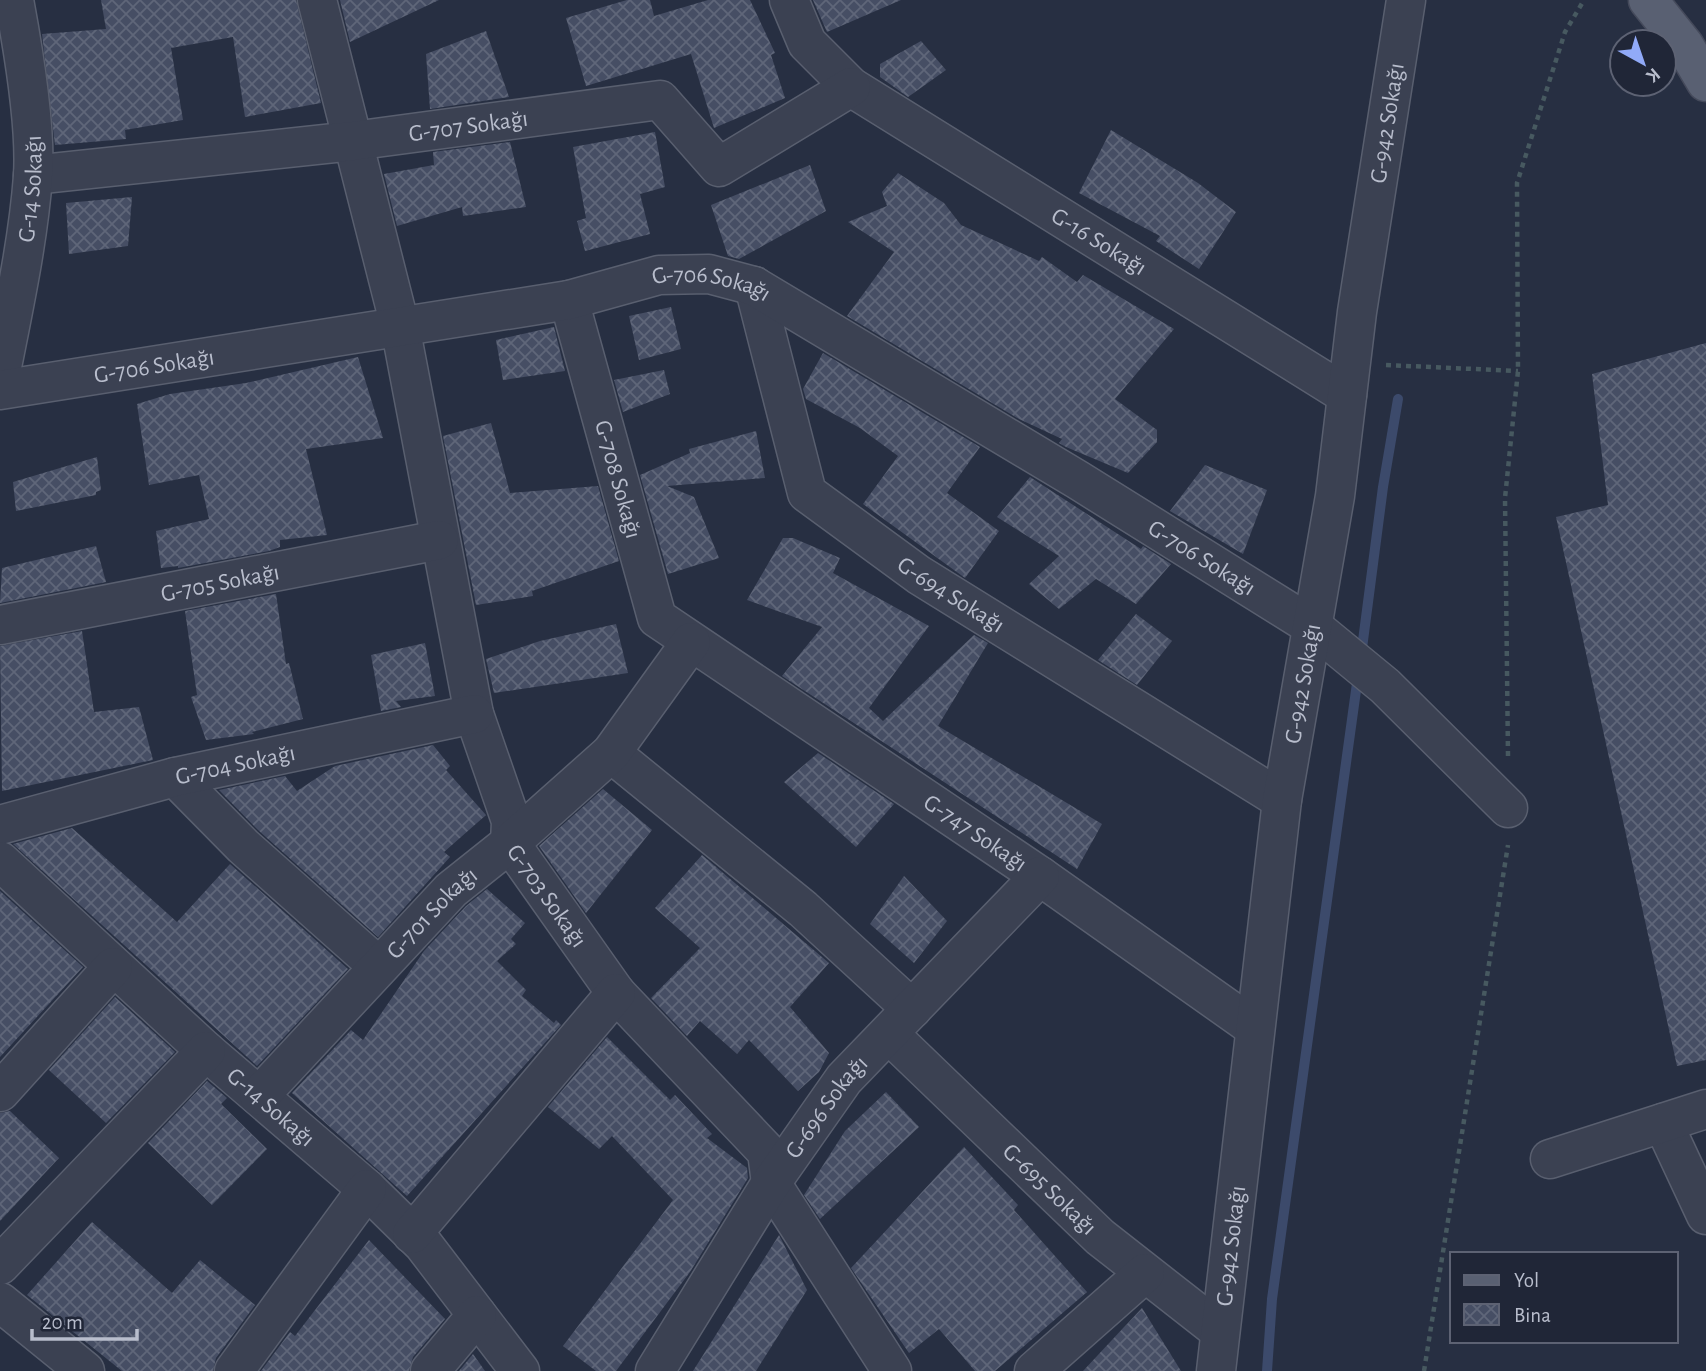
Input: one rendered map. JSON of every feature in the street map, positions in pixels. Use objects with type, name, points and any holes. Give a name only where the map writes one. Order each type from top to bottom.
[{"type":"main road","points":[[1648,0],[1684,45],[1706,82]]},
{"type":"street","name":"G-14 Sokağı","points":[[0,377],[21,269],[33,175],[33,146],[14,0]]},
{"type":"street","name":"G-703 Sokağı","points":[[317,0],[400,326],[474,715],[511,821],[510,844],[615,993],[767,1152],[771,1183],[892,1371]]},
{"type":"street","name":"G-16 Sokağı","points":[[789,0],[807,43],[851,87],[1348,379]]},
{"type":"street","name":"G-942 Sokağı","points":[[1216,1371],[1282,800],[1321,635],[1348,379],[1406,0]]},
{"type":"street","name":"G-707 Sokağı","points":[[33,175],[353,141],[660,100],[719,167],[851,87]]},
{"type":"street","name":"G-706 Sokağı","points":[[0,390],[569,300],[659,275],[709,274],[754,286],[1067,473],[1321,635],[1385,686],[1508,808]]},
{"type":"street","name":"G-694 Sokağı","points":[[754,286],[807,493],[919,575],[1282,800]]},
{"type":"street","name":"G-708 Sokağı","points":[[569,300],[657,618],[691,642]]},
{"type":"street","name":"G-705 Sokağı","points":[[0,625],[439,540]]},
{"type":"street","name":"G-701 Sokağı","points":[[259,1096],[377,966],[451,890],[510,844],[611,753],[691,642]]},
{"type":"street","name":"G-747 Sokağı","points":[[691,642],[1040,876],[1255,1027]]},
{"type":"street","name":"G-704 Sokağı","points":[[0,825],[175,777],[474,715]]},
{"type":"street","name":"G-695 Sokağı","points":[[611,753],[803,909],[901,1022],[1100,1237],[1220,1331]]},
{"type":"street","points":[[175,777],[243,846],[377,966]]},
{"type":"street","name":"G-14 Sokağı","points":[[0,861],[206,1051],[367,1189],[412,1234],[520,1371]]},
{"type":"street","name":"G-696 Sokağı","points":[[655,1371],[771,1183],[844,1079],[1040,876]]},
{"type":"street","points":[[0,1092],[113,967]]},
{"type":"street","points":[[412,1234],[615,993]]},
{"type":"street","points":[[0,1265],[206,1051]]},
{"type":"street","points":[[1550,1160],[1706,1109]]},
{"type":"street","points":[[1663,1123],[1706,1215]]},
{"type":"street","points":[[234,1371],[367,1189]]},
{"type":"street","points":[[1034,1371],[1145,1273]]},
{"type":"street","points":[[0,1302],[85,1371]]},
{"type":"street","points":[[430,1371],[477,1315]]},
{"type":"path","points":[[1423,1371],[1493,955],[1508,848],[1505,498],[1518,371],[1517,183],[1565,32],[1584,0]]},
{"type":"path","points":[[1348,379],[1518,371]]},
{"type":"building","points":[[101,0],[296,0],[321,103],[245,117],[233,37],[171,48],[183,120],[125,130],[126,139],[55,145],[42,34],[106,29]]},
{"type":"building","points":[[340,0],[439,0],[350,42]]},
{"type":"building","points":[[627,0],[650,0],[654,16],[708,0],[750,0],[775,53],[771,55],[785,98],[714,128],[691,54],[586,86],[566,18]]},
{"type":"building","points":[[813,0],[901,0],[827,32]]},
{"type":"building","points":[[486,31],[509,97],[430,109],[426,54]]},
{"type":"building","points":[[921,41],[946,70],[908,97],[880,77],[880,64]]},
{"type":"building","points":[[1111,130],[1198,183],[1236,212],[1199,269],[1156,241],[1160,236],[1079,193]]},
{"type":"building","points":[[655,132],[665,187],[640,194],[650,234],[585,251],[577,221],[586,218],[573,147]]},
{"type":"building","points":[[510,142],[526,207],[463,216],[462,207],[397,226],[384,174],[434,165],[433,152]]},
{"type":"building","points":[[810,165],[826,211],[739,259],[728,256],[711,205]]},
{"type":"building","points":[[898,173],[944,203],[961,225],[1039,261],[1042,257],[1077,282],[1083,275],[1174,329],[1115,399],[1157,430],[1157,442],[1128,473],[1066,447],[1059,443],[1062,439],[1019,419],[847,316],[894,252],[848,222],[887,206],[882,192]]},
{"type":"building","points":[[132,197],[128,246],[69,254],[66,203]]},
{"type":"building","points":[[671,307],[681,349],[639,360],[629,316]]},
{"type":"building","points":[[554,327],[565,371],[503,380],[496,340]]},
{"type":"building","points":[[1706,343],[1706,1060],[1677,1066],[1556,517],[1608,505],[1592,374]]},
{"type":"building","points":[[823,353],[980,447],[947,493],[999,531],[965,578],[863,504],[898,456],[860,428],[806,399],[803,389]]},
{"type":"building","points":[[358,357],[383,438],[306,449],[327,535],[280,540],[280,547],[269,551],[178,568],[161,568],[156,531],[209,519],[199,475],[149,485],[137,404],[170,394],[246,383]]},
{"type":"building","points":[[664,370],[670,394],[623,412],[614,380]]},
{"type":"building","points":[[491,423],[510,493],[598,486],[619,561],[532,591],[533,596],[476,605],[443,436]]},
{"type":"building","points":[[756,431],[765,478],[667,486],[694,497],[719,558],[668,574],[640,475],[690,453],[689,449]]},
{"type":"building","points":[[97,457],[101,490],[96,492],[96,495],[16,511],[13,482]]},
{"type":"building","points":[[1205,465],[1267,490],[1243,554],[1170,511]]},
{"type":"building","points":[[1030,477],[1141,549],[1143,546],[1171,564],[1136,604],[1096,579],[1059,609],[1029,584],[1059,556],[997,517]]},
{"type":"building","points":[[783,538],[793,538],[840,558],[833,573],[929,626],[869,708],[883,721],[974,635],[988,643],[938,726],[1102,824],[1077,869],[782,676],[822,627],[747,600]]},
{"type":"building","points":[[96,546],[106,582],[0,603],[2,568]]},
{"type":"building","points":[[276,594],[286,664],[289,663],[303,719],[252,732],[254,734],[206,740],[191,697],[197,695],[185,611]]},
{"type":"building","points":[[1136,614],[1172,641],[1137,685],[1098,660]]},
{"type":"building","points":[[616,624],[628,673],[494,693],[486,659],[540,641]]},
{"type":"building","points":[[82,631],[94,712],[139,707],[153,760],[2,791],[0,646]]},
{"type":"building","points":[[425,643],[435,696],[396,701],[401,707],[381,711],[371,655]]},
{"type":"building","points":[[433,745],[450,766],[446,770],[486,815],[444,852],[450,857],[378,937],[258,830],[219,790],[285,776],[297,791],[335,766]]},
{"type":"building","points":[[818,753],[894,804],[856,847],[784,782]]},
{"type":"building","points":[[603,789],[652,830],[586,913],[539,846]]},
{"type":"building","points":[[72,828],[177,922],[230,864],[348,969],[257,1066],[13,844]]},
{"type":"building","points":[[702,855],[829,963],[790,1007],[829,1053],[819,1072],[798,1091],[749,1040],[737,1054],[700,1021],[687,1036],[651,998],[700,948],[655,908]]},
{"type":"building","points":[[904,876],[947,921],[914,963],[870,924]]},
{"type":"building","points":[[487,889],[525,923],[511,939],[516,944],[497,961],[526,990],[522,996],[554,1023],[556,1020],[561,1025],[407,1196],[292,1093],[351,1030],[363,1040],[424,951],[466,906]]},
{"type":"building","points":[[0,891],[83,967],[0,1057]]},
{"type":"building","points":[[115,997],[175,1052],[106,1123],[49,1070]]},
{"type":"building","points":[[607,1037],[670,1100],[675,1095],[712,1134],[707,1138],[747,1168],[748,1178],[690,1272],[616,1371],[596,1371],[563,1346],[673,1200],[612,1136],[599,1149],[548,1107]]},
{"type":"building","points":[[207,1081],[227,1098],[221,1104],[267,1149],[212,1205],[148,1143]]},
{"type":"building","points":[[886,1092],[919,1127],[820,1219],[804,1195],[845,1131]]},
{"type":"building","points":[[10,1111],[59,1158],[0,1221],[0,1113]]},
{"type":"building","points":[[964,1147],[1018,1205],[1014,1210],[1087,1292],[995,1371],[975,1371],[939,1329],[909,1353],[851,1268]]},
{"type":"building","points":[[92,1222],[172,1293],[200,1260],[255,1305],[216,1358],[213,1371],[122,1371],[27,1295]]},
{"type":"building","points":[[779,1235],[807,1290],[756,1371],[693,1371]]},
{"type":"building","points":[[369,1240],[445,1319],[413,1357],[409,1371],[261,1371],[290,1332],[295,1336]]},
{"type":"building","points":[[1142,1308],[1181,1371],[1083,1371],[1112,1340]]},
{"type":"building","points":[[473,1354],[485,1371],[459,1371]]},
{"type":"waterway","points":[[1361,656],[1383,487],[1398,399]]},
{"type":"waterway","points":[[1267,1371],[1272,1299],[1358,676]]}]
